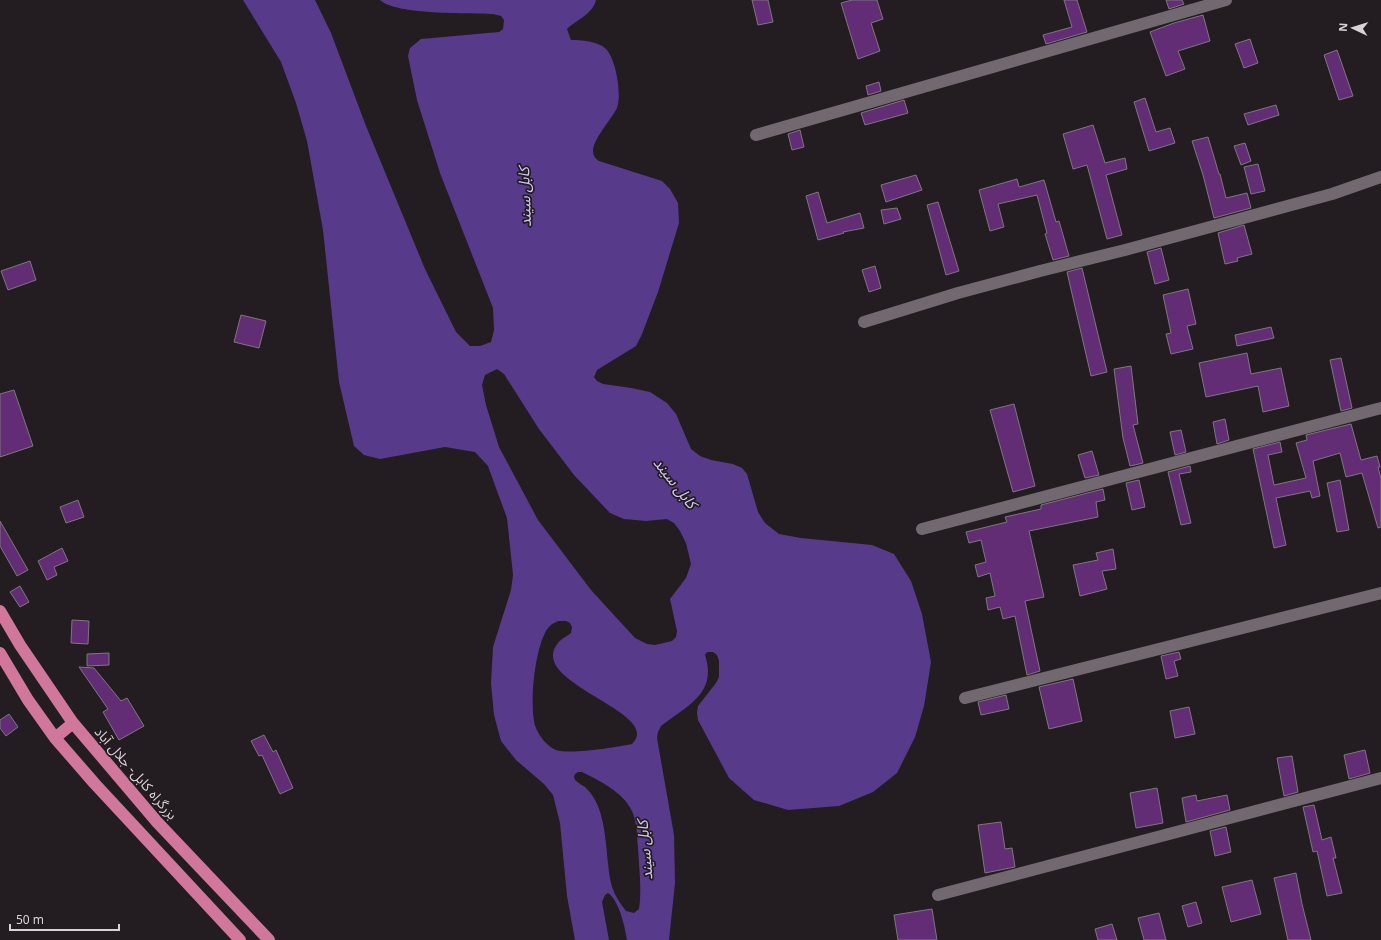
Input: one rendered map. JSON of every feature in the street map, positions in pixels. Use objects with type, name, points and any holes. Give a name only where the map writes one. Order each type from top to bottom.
[{"type":"highway","name":"بزرگراه کابل- جلال آباد","points":[[0,611],[28,657],[73,723],[157,822],[269,940]]},
{"type":"highway","points":[[0,653],[28,700],[55,738],[95,784],[240,940]]},
{"type":"highway","points":[[55,738],[73,723]]},
{"type":"street","points":[[756,135],[1226,0]]},
{"type":"street","points":[[864,322],[958,293],[1126,250],[1332,194],[1381,178]]},
{"type":"street","points":[[922,529],[1381,408]]},
{"type":"street","points":[[965,698],[1381,593]]},
{"type":"street","points":[[938,895],[1381,778]]},
{"type":"water","name":"کابل سيند","points":[[243,0],[315,0],[331,33],[366,126],[425,269],[456,332],[470,346],[480,346],[491,342],[494,330],[493,308],[440,173],[417,100],[408,56],[410,48],[421,39],[499,32],[503,29],[504,20],[501,16],[493,14],[416,11],[388,5],[380,0],[596,0],[588,13],[567,29],[571,40],[584,41],[603,46],[610,54],[617,77],[619,95],[617,108],[596,141],[593,151],[594,154],[599,161],[662,181],[670,189],[678,203],[679,223],[658,292],[636,346],[597,370],[594,377],[597,381],[603,384],[650,392],[667,403],[676,414],[691,449],[700,456],[711,460],[733,464],[742,468],[747,474],[758,512],[765,523],[779,534],[801,538],[872,545],[894,554],[911,581],[922,614],[931,662],[924,706],[915,737],[897,773],[873,792],[839,806],[788,810],[754,800],[729,778],[698,720],[698,706],[719,677],[719,661],[717,655],[713,652],[706,653],[705,655],[708,668],[707,680],[703,689],[697,698],[661,726],[657,738],[674,835],[675,883],[669,940],[627,940],[623,921],[618,908],[612,896],[608,893],[605,895],[602,902],[609,940],[575,940],[567,896],[560,823],[553,795],[544,784],[516,760],[501,741],[494,715],[491,683],[493,647],[511,590],[513,575],[507,518],[488,466],[475,452],[445,447],[380,459],[364,455],[354,446],[339,382],[323,230],[307,141],[296,103],[281,62]],"holes":[[[497,369],[504,374],[539,429],[574,475],[610,513],[624,519],[646,521],[667,519],[674,523],[680,531],[686,543],[691,564],[686,578],[670,599],[677,631],[676,637],[672,641],[655,645],[647,644],[635,638],[591,590],[538,520],[499,447],[486,405],[482,385],[485,375]],[[559,621],[566,621],[570,623],[572,627],[571,633],[558,643],[553,658],[560,671],[576,684],[630,720],[637,732],[632,744],[572,752],[556,750],[544,741],[539,734],[534,719],[534,674],[545,632],[552,624]],[[582,772],[610,788],[623,798],[632,811],[636,829],[640,886],[639,909],[634,913],[626,911],[613,890],[605,834],[599,808],[593,796],[585,787],[575,780],[575,774]]]},
{"type":"building","points":[[752,0],[768,0],[773,22],[758,25]]},
{"type":"building","points":[[852,0],[877,0],[883,19],[871,23],[880,51],[858,59],[841,3]]},
{"type":"building","points":[[1064,0],[1077,0],[1087,32],[1046,44],[1043,35],[1072,27]]},
{"type":"building","points":[[1166,0],[1182,0],[1184,4],[1169,9]]},
{"type":"building","points":[[1203,15],[1210,41],[1178,51],[1185,69],[1166,76],[1150,32],[1174,23]]},
{"type":"building","points":[[1250,39],[1258,63],[1244,68],[1235,44]]},
{"type":"building","points":[[1337,50],[1353,96],[1339,100],[1324,55]]},
{"type":"building","points":[[879,82],[881,91],[868,95],[866,86]]},
{"type":"building","points":[[1145,98],[1156,132],[1170,128],[1175,143],[1149,151],[1134,102]]},
{"type":"building","points":[[904,100],[908,113],[865,125],[861,113]]},
{"type":"building","points":[[1276,105],[1279,115],[1248,125],[1244,114]]},
{"type":"building","points":[[1093,125],[1105,163],[1125,158],[1127,169],[1106,175],[1122,235],[1107,239],[1087,165],[1073,169],[1063,134]]},
{"type":"building","points":[[800,130],[804,147],[792,150],[788,134]]},
{"type":"building","points":[[1208,137],[1226,198],[1247,193],[1251,208],[1214,218],[1203,175],[1192,141]]},
{"type":"building","points":[[1245,143],[1251,161],[1241,165],[1234,146]]},
{"type":"building","points":[[1258,164],[1265,191],[1251,194],[1244,167]]},
{"type":"building","points":[[916,175],[922,190],[886,202],[881,185]]},
{"type":"building","points":[[1017,179],[1019,187],[1044,180],[1056,222],[1059,221],[1069,256],[1053,260],[1045,234],[1047,233],[1037,195],[998,204],[1004,227],[990,231],[979,190]]},
{"type":"building","points":[[818,192],[827,223],[860,213],[864,228],[843,232],[844,233],[818,240],[806,196]]},
{"type":"building","points":[[938,202],[959,271],[946,275],[927,205]]},
{"type":"building","points":[[897,208],[901,219],[884,224],[881,210]]},
{"type":"building","points":[[1244,225],[1252,254],[1237,258],[1238,261],[1225,264],[1218,233]]},
{"type":"building","points":[[1161,248],[1169,280],[1155,284],[1147,252]]},
{"type":"building","points":[[30,261],[36,280],[8,290],[1,271]]},
{"type":"building","points":[[875,266],[881,288],[869,292],[862,270]]},
{"type":"building","points":[[1082,268],[1107,372],[1091,376],[1067,272]]},
{"type":"building","points":[[1188,289],[1196,324],[1187,326],[1193,349],[1171,354],[1166,334],[1171,333],[1163,295]]},
{"type":"building","points":[[241,315],[266,321],[259,348],[234,342]]},
{"type":"building","points":[[1271,327],[1274,338],[1237,346],[1235,335]]},
{"type":"building","points":[[1247,353],[1251,374],[1281,368],[1289,406],[1263,412],[1258,386],[1206,397],[1199,363]]},
{"type":"building","points":[[1341,358],[1352,408],[1341,411],[1330,360]]},
{"type":"building","points":[[1131,366],[1138,424],[1133,425],[1143,463],[1130,466],[1123,438],[1114,369]]},
{"type":"building","points":[[14,390],[33,446],[0,457],[0,394]]},
{"type":"building","points":[[1014,404],[1035,486],[1013,492],[990,410]]},
{"type":"building","points":[[1225,419],[1229,440],[1217,444],[1213,422]]},
{"type":"building","points":[[1351,424],[1361,460],[1377,456],[1381,479],[1381,527],[1378,528],[1362,473],[1346,477],[1340,453],[1313,461],[1320,496],[1312,498],[1310,491],[1276,498],[1286,545],[1274,548],[1253,449],[1280,442],[1282,452],[1268,455],[1274,485],[1306,478],[1296,443],[1307,440],[1306,435]]},
{"type":"building","points":[[1181,430],[1186,452],[1175,455],[1170,432]]},
{"type":"building","points":[[1092,451],[1099,475],[1085,478],[1078,455]]},
{"type":"building","points":[[1190,466],[1191,472],[1179,474],[1191,523],[1181,525],[1168,472]]},
{"type":"building","points":[[1139,480],[1145,507],[1132,510],[1126,483]]},
{"type":"building","points":[[1340,480],[1349,530],[1337,532],[1327,483]]},
{"type":"building","points":[[1103,489],[1105,500],[1096,502],[1098,517],[1029,531],[1044,597],[1025,601],[1040,671],[1027,675],[1015,616],[1003,619],[1000,607],[988,610],[986,598],[995,596],[990,573],[978,577],[975,565],[986,562],[981,540],[969,543],[966,532],[1007,522],[1005,517],[1041,509],[1041,505]]},
{"type":"building","points":[[78,500],[84,517],[66,523],[60,507]]},
{"type":"building","points":[[0,521],[28,570],[17,576],[0,546]]},
{"type":"building","points":[[62,548],[68,561],[54,567],[57,575],[47,580],[38,561]]},
{"type":"building","points":[[1113,549],[1116,569],[1102,571],[1107,589],[1080,596],[1073,565],[1098,560],[1096,553]]},
{"type":"building","points":[[20,586],[29,602],[20,607],[10,592]]},
{"type":"building","points":[[72,620],[89,621],[88,644],[71,643]]},
{"type":"building","points":[[1179,652],[1181,659],[1174,661],[1178,676],[1166,679],[1161,656]]},
{"type":"building","points":[[109,653],[109,665],[87,666],[87,654]]},
{"type":"building","points":[[79,667],[94,668],[121,701],[127,698],[144,726],[119,740],[103,712],[108,709]]},
{"type":"building","points":[[1073,679],[1082,721],[1049,729],[1039,687]]},
{"type":"building","points":[[1006,695],[1009,709],[981,715],[978,702]]},
{"type":"building","points":[[1189,707],[1195,734],[1175,738],[1170,711]]},
{"type":"building","points":[[9,714],[18,727],[6,736],[0,728],[0,720]]},
{"type":"building","points":[[264,735],[273,752],[276,750],[293,788],[280,794],[262,755],[259,756],[251,741]]},
{"type":"building","points":[[1365,750],[1370,773],[1349,779],[1344,755]]},
{"type":"building","points":[[1292,756],[1298,792],[1284,796],[1277,758]]},
{"type":"building","points":[[1157,788],[1163,823],[1136,828],[1130,793]]},
{"type":"building","points":[[1196,795],[1197,801],[1227,795],[1230,810],[1186,822],[1182,798]]},
{"type":"building","points":[[1314,805],[1322,840],[1331,837],[1336,858],[1333,858],[1342,893],[1327,896],[1317,851],[1313,852],[1303,807]]},
{"type":"building","points":[[1001,822],[1005,849],[1012,848],[1015,867],[985,873],[978,825]]},
{"type":"building","points":[[1226,827],[1231,852],[1215,856],[1210,831]]},
{"type":"building","points":[[1296,873],[1311,940],[1288,940],[1274,878]]},
{"type":"building","points":[[1252,880],[1261,914],[1231,922],[1222,887]]},
{"type":"building","points":[[1196,902],[1202,923],[1188,927],[1182,906]]},
{"type":"building","points":[[932,909],[937,940],[898,940],[894,915]]},
{"type":"building","points":[[1159,913],[1166,940],[1144,940],[1138,918]]},
{"type":"building","points":[[1112,924],[1117,940],[1098,940],[1095,929]]}]
